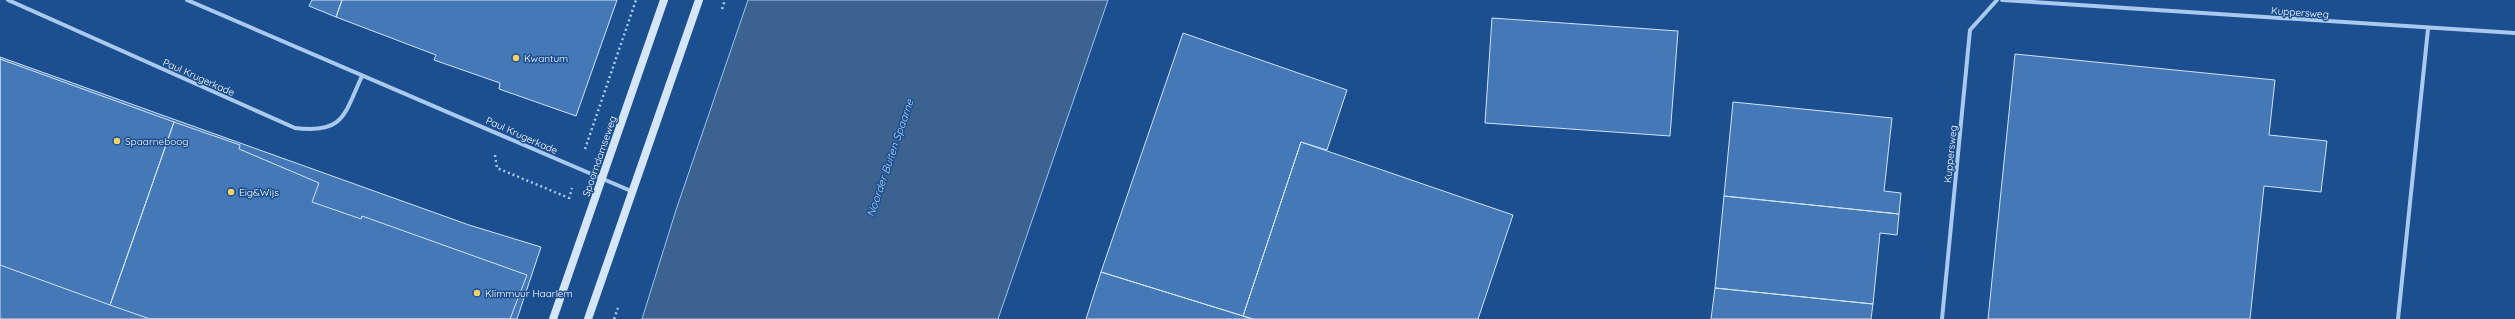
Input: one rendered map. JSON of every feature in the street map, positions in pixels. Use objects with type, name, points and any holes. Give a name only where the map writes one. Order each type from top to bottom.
[{"type":"main road","name":"Spaarndamseweg","points":[[553,319],[664,0]]},
{"type":"main road","points":[[588,319],[631,191],[699,0]]},
{"type":"street","name":"Paul Krugerkade","points":[[8,0],[295,128],[315,130],[334,126],[345,112],[362,76]]},
{"type":"street","name":"Paul Krugerkade","points":[[187,0],[362,76],[490,129],[631,191]]},
{"type":"street","name":"Kuppersweg","points":[[1942,319],[1970,30],[1997,0]]},
{"type":"street","name":"Kuppersweg","points":[[2002,0],[2428,29],[2515,33]]},
{"type":"street","points":[[2398,319],[2428,29]]},
{"type":"path","points":[[490,129],[497,168],[592,207]]},
{"type":"water","name":"Noorder Buiten Spaarne","points":[[748,0],[1108,0],[998,319],[642,319],[676,210]]},
{"type":"building","points":[[312,0],[342,0],[336,17],[309,6]]},
{"type":"building","name":"Kwantum","points":[[342,0],[617,0],[576,116],[499,89],[500,83],[434,60],[436,55],[336,17]]},
{"type":"building","points":[[1492,18],[1678,31],[1670,136],[1485,123]]},
{"type":"building","points":[[1183,33],[1347,90],[1327,150],[1301,142],[1243,316],[1101,272]]},
{"type":"building","points":[[2015,54],[2275,80],[2269,135],[2327,141],[2321,192],[2264,186],[2250,319],[1988,319]]},
{"type":"building","name":"Spaarneboog","points":[[0,57],[469,225],[541,247],[517,319],[0,319]]},
{"type":"building","points":[[0,59],[174,122],[110,305],[0,265]]},
{"type":"building","points":[[1733,102],[1892,118],[1884,191],[1901,193],[1899,214],[1724,196]]},
{"type":"building","points":[[174,122],[240,145],[239,149],[319,183],[312,202],[361,219],[362,216],[527,275],[510,319],[150,319],[110,305]]},
{"type":"building","points":[[1301,142],[1513,215],[1478,319],[1253,319],[1243,316]]},
{"type":"building","points":[[1724,196],[1899,214],[1897,235],[1880,233],[1873,304],[1715,288]]},
{"type":"building","points":[[1101,272],[1243,316],[1253,319],[1086,319]]},
{"type":"building","points":[[1715,288],[1873,304],[1871,319],[1711,319]]},
{"type":"place","name":"Kwantum","points":[[516,58]]},
{"type":"place","name":"Spaarneboog","points":[[117,141]]},
{"type":"place","name":"Eig&Wijs","points":[[231,192]]},
{"type":"place","name":"Klimmuur Haarlem","points":[[477,293]]}]
